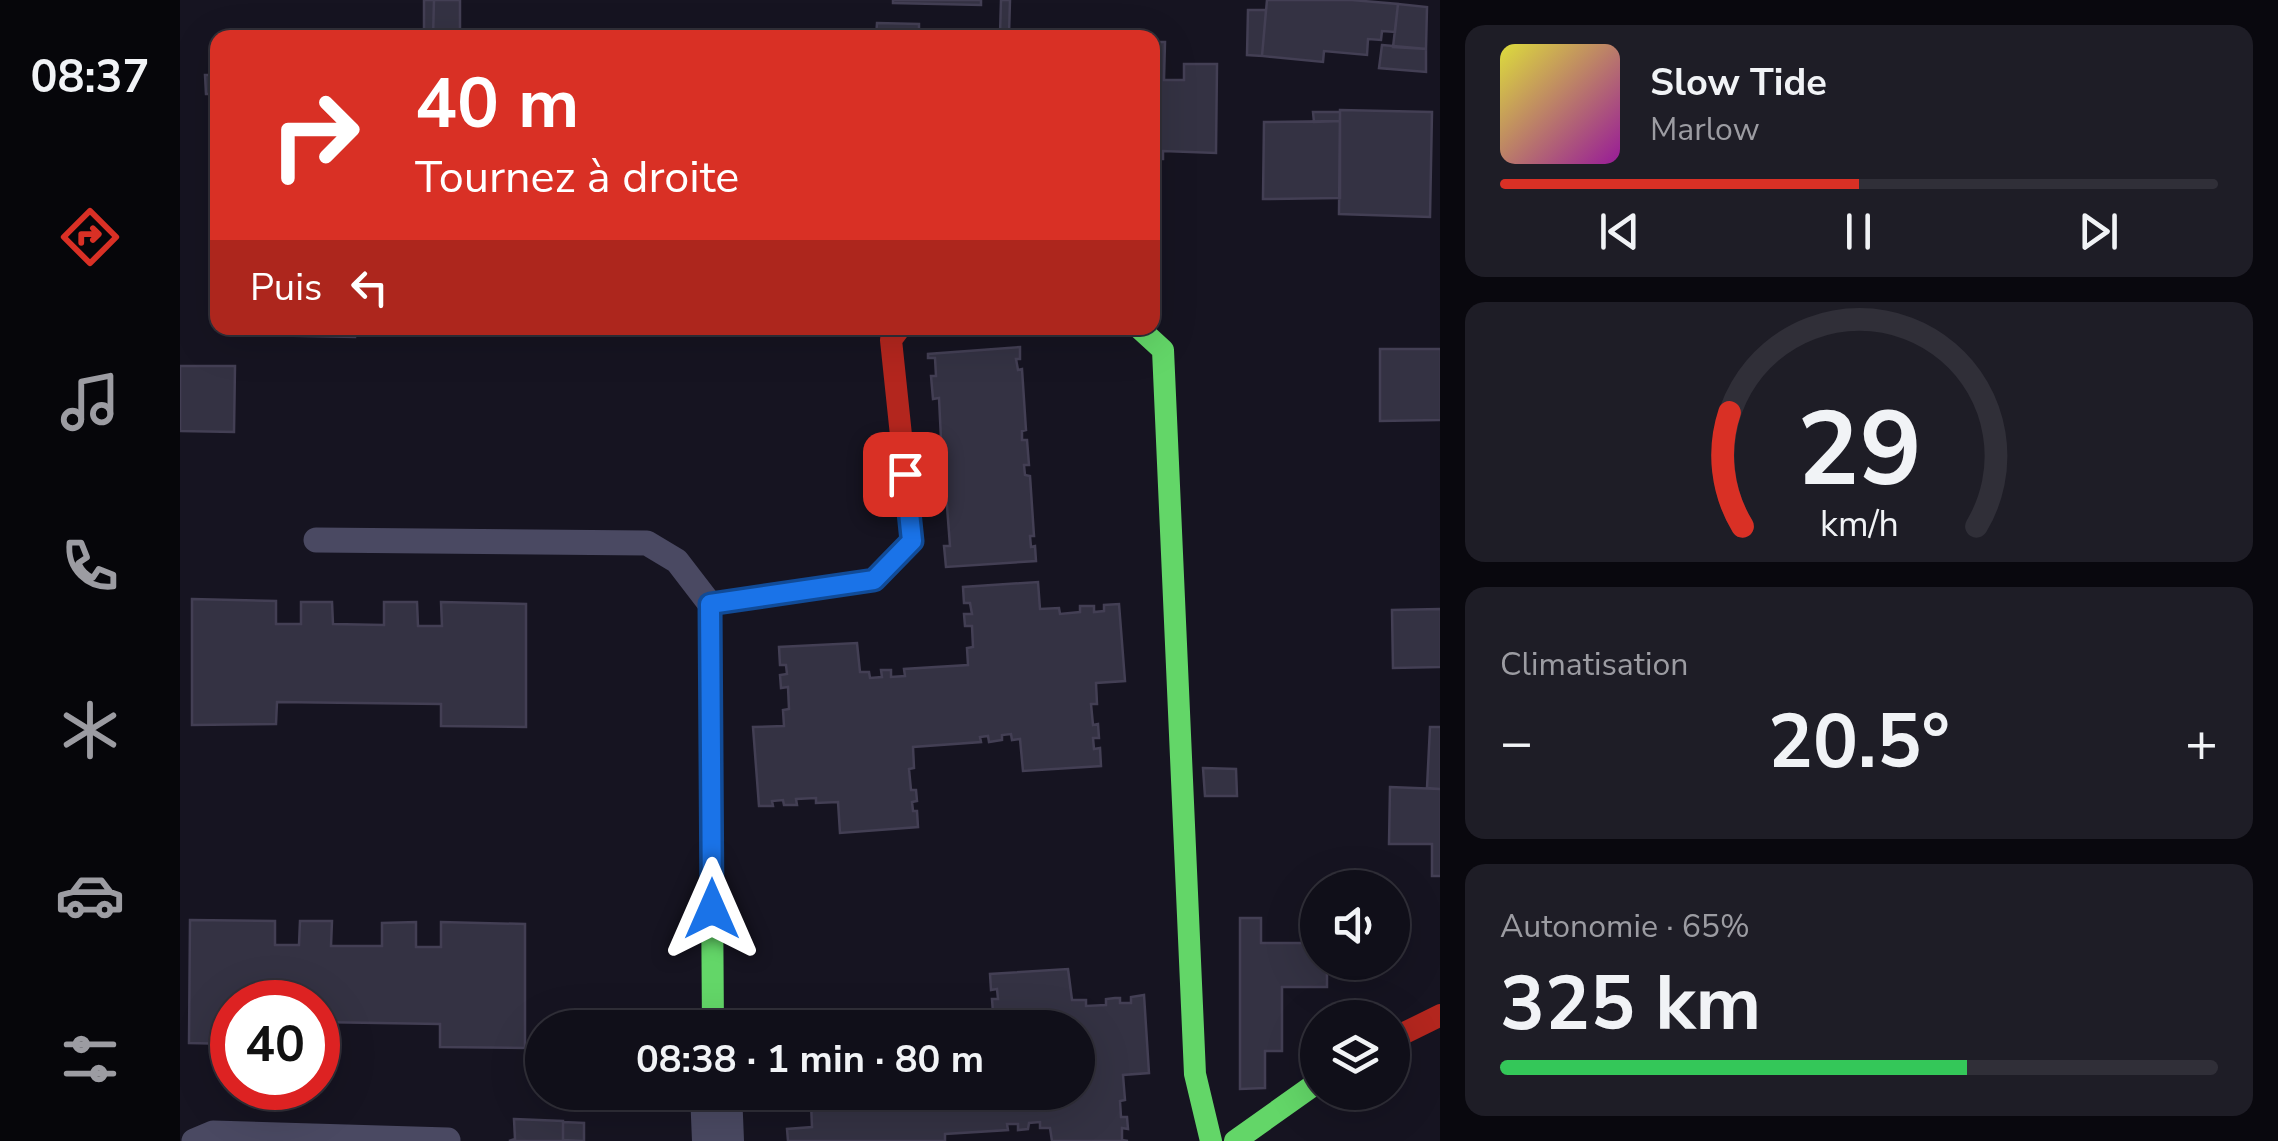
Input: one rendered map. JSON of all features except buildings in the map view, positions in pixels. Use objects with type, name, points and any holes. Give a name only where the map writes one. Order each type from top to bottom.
[{"type":"street","points":[[714,1010],[710,604],[874,580],[912,541],[890,340],[894,335]]},
{"type":"street","points":[[1147,335],[1164,350],[1196,1074],[1211,1141]]},
{"type":"street","points":[[1410,1030],[1440,1015]]},
{"type":"street","points":[[1235,1141],[1300,1095]]},
{"type":"street","points":[[717,1110],[718,1141]]},
{"type":"lane","points":[[316,540],[648,543],[677,561],[710,604]]},
{"type":"lane","points":[[194,1141],[213,1133],[448,1140]]},
{"type":"traffic: fast","points":[[1147,335],[1163,350],[1195,1074],[1211,1141]]},
{"type":"traffic: fast","points":[[713,1010],[710,604],[874,580],[912,540]]},
{"type":"traffic: fast","points":[[1235,1141],[1300,1095]]},
{"type":"traffic: jam","points":[[895,335],[891,340],[912,540]]},
{"type":"traffic: jam","points":[[1410,1030],[1440,1015]]},
{"type":"route","points":[[712,909],[710,604],[874,580],[912,541],[905,474]]}]
